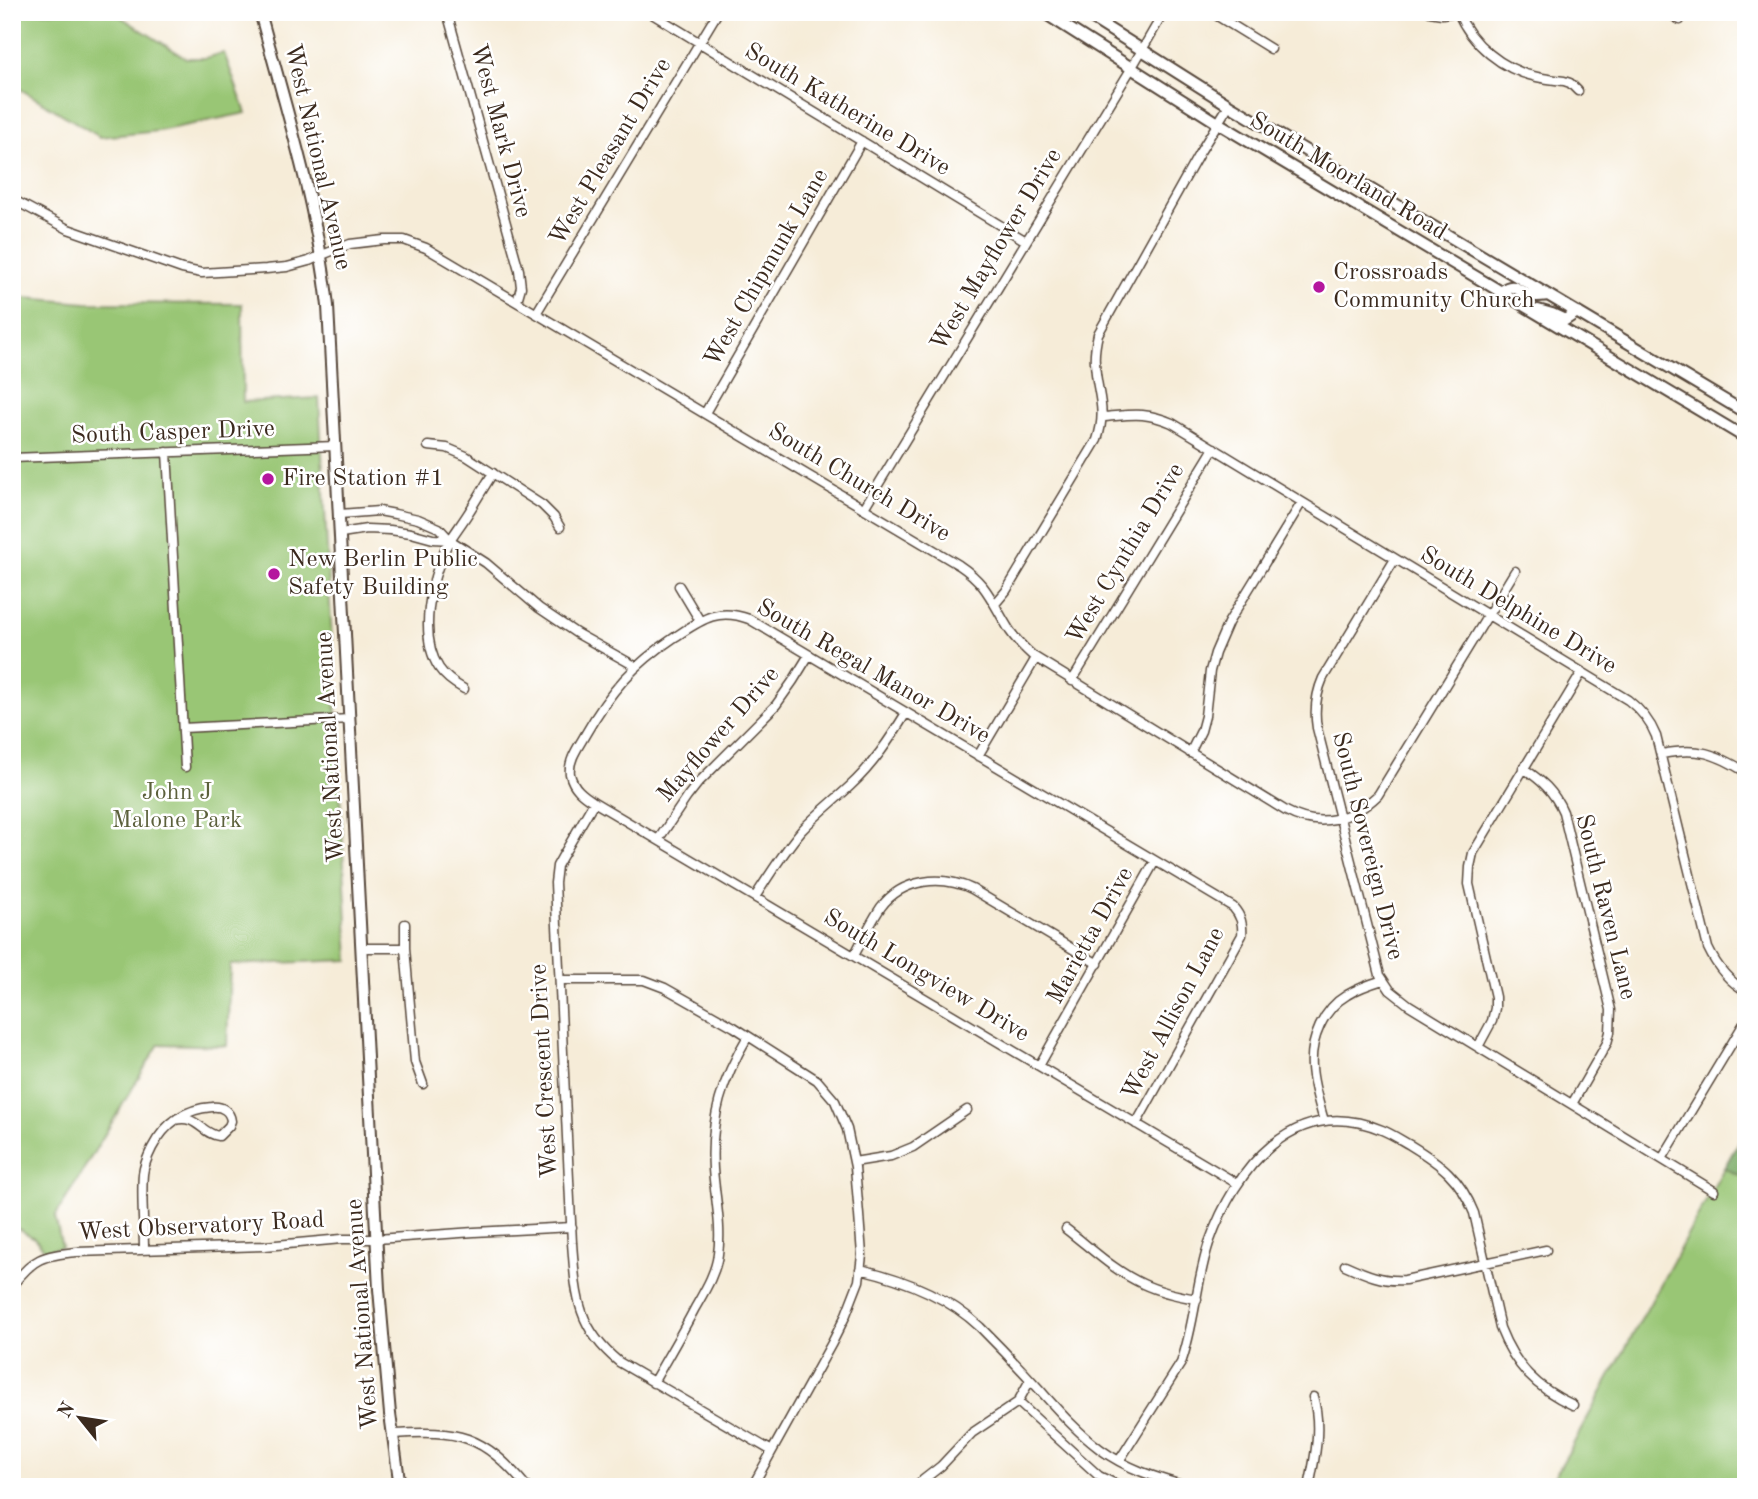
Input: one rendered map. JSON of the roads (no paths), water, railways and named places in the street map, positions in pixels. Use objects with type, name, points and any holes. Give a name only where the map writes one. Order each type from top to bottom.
[{"type":"main road","name":"West National Avenue","points":[[260,12],[308,191],[322,255],[328,306],[377,1239],[384,1352],[400,1487]]},
{"type":"main road","name":"South Moorland Road","points":[[1043,12],[1218,123],[1746,438]]},
{"type":"main road","name":"South Moorland Road","points":[[1082,12],[1229,105],[1746,413]]},
{"type":"main road","points":[[1501,292],[1512,286],[1530,295],[1548,295]]},
{"type":"main road","points":[[1528,308],[1565,320],[1577,312]]},
{"type":"street","name":"West Mark Drive","points":[[447,12],[519,270],[521,292],[517,301]]},
{"type":"street","name":"South Katherine Drive","points":[[649,12],[1026,240]]},
{"type":"street","name":"West Pleasant Drive","points":[[537,312],[718,12]]},
{"type":"street","name":"West Mayflower Drive","points":[[864,508],[1164,12]]},
{"type":"street","points":[[1211,12],[1271,49]]},
{"type":"street","points":[[1430,12],[1457,12],[1476,41],[1499,61],[1527,74],[1570,83],[1578,91]]},
{"type":"street","points":[[1666,12],[1679,20]]},
{"type":"street","name":"South Moorland Road","points":[[1218,123],[1229,105]]},
{"type":"street","points":[[995,604],[1006,591],[1093,449],[1101,430],[1102,416],[1095,362],[1098,334],[1218,123]]},
{"type":"street","name":"West Chipmunk Lane","points":[[705,413],[862,141]]},
{"type":"street","name":"South Church Drive","points":[[12,199],[68,229],[182,269],[210,273],[266,270],[303,263],[351,244],[394,239],[438,253],[970,572],[986,588],[1011,632],[1023,646],[1036,658],[1072,681],[1291,814],[1314,820],[1340,818]]},
{"type":"street","name":"South Delphine Drive","points":[[1102,416],[1134,413],[1159,417],[1172,423],[1637,708],[1652,725],[1661,754],[1708,948],[1728,979],[1746,991]]},
{"type":"street","name":"South Casper Drive","points":[[12,458],[336,446]]},
{"type":"street","points":[[428,446],[456,451],[493,473],[542,505],[560,527]]},
{"type":"street","name":"West Cynthia Drive","points":[[1072,681],[1214,448]]},
{"type":"street","points":[[167,452],[185,767]]},
{"type":"street","points":[[464,689],[437,666],[429,632],[429,605],[436,573],[450,540],[493,473]]},
{"type":"street","points":[[1190,752],[1201,731],[1210,671],[1222,636],[1302,502]]},
{"type":"street","points":[[340,514],[379,511],[418,519],[439,528],[450,540],[486,563],[539,608],[635,666]]},
{"type":"street","points":[[341,533],[367,529],[390,530],[450,540]]},
{"type":"street","name":"South Sovereign Drive","points":[[1395,558],[1322,678],[1316,701],[1317,728],[1375,963],[1382,980],[1409,1006],[1714,1191]]},
{"type":"street","points":[[1340,818],[1354,814],[1378,795],[1515,571]]},
{"type":"street","points":[[679,586],[700,621]]},
{"type":"street","name":"South Regal Manor Drive","points":[[594,802],[573,783],[570,774],[571,761],[619,684],[651,653],[700,621],[723,614],[738,615],[749,619],[1233,907],[1241,921]]},
{"type":"street","name":"Mayflower Drive","points":[[658,839],[698,783],[776,705],[809,655]]},
{"type":"street","name":"West Cynthia Drive","points":[[978,756],[1036,658]]},
{"type":"street","points":[[1478,1047],[1492,1021],[1495,997],[1471,893],[1469,867],[1478,842],[1581,672]]},
{"type":"street","points":[[755,897],[787,848],[811,821],[867,769],[906,713]]},
{"type":"street","points":[[183,728],[350,719]]},
{"type":"street","points":[[1661,754],[1702,751],[1725,759],[1746,772]]},
{"type":"street","name":"South Raven Lane","points":[[1523,768],[1544,783],[1563,812],[1611,1010],[1607,1043],[1572,1104]]},
{"type":"street","name":"South Longview Drive","points":[[594,802],[1238,1184]]},
{"type":"street","name":"West Crescent Drive","points":[[594,802],[558,866],[555,883],[575,1279],[580,1310],[590,1332],[618,1362],[772,1451]]},
{"type":"street","name":"Marietta Drive","points":[[1039,1066],[1156,861]]},
{"type":"street","points":[[854,956],[882,907],[893,896],[912,885],[940,880],[972,889],[1098,964]]},
{"type":"street","name":"West Allison Lane","points":[[1136,1124],[1239,944],[1242,935],[1241,921]]},
{"type":"street","points":[[405,924],[415,1062],[423,1084]]},
{"type":"street","points":[[362,948],[405,948]]},
{"type":"street","points":[[560,981],[644,980],[684,998],[817,1080],[835,1101],[847,1129],[862,1255],[859,1281],[845,1317],[752,1487]]},
{"type":"street","points":[[1324,1121],[1312,1065],[1317,1033],[1329,1012],[1342,998],[1356,989],[1382,980]]},
{"type":"street","points":[[1662,1159],[1746,1020]]},
{"type":"street","points":[[653,1383],[708,1284],[718,1258],[720,1234],[713,1169],[714,1123],[732,1066],[748,1036]]},
{"type":"street","points":[[144,1250],[144,1171],[156,1141],[169,1124],[175,1119],[185,1114],[217,1107],[228,1112],[232,1121],[219,1136],[211,1134],[190,1119],[175,1119]]},
{"type":"street","points":[[853,1162],[891,1156],[913,1147],[967,1110]]},
{"type":"street","points":[[1119,1461],[1181,1363],[1187,1347],[1209,1244],[1238,1184],[1257,1157],[1273,1142],[1295,1130],[1324,1121],[1353,1122],[1382,1130],[1443,1167],[1456,1180],[1474,1213],[1500,1328],[1514,1358],[1534,1381],[1573,1405]]},
{"type":"street","name":"West Observatory Road","points":[[12,1286],[31,1264],[49,1254],[265,1246],[342,1239],[572,1227]]},
{"type":"street","points":[[1066,1228],[1115,1269],[1140,1283],[1197,1299]]},
{"type":"street","points":[[1345,1265],[1371,1276],[1395,1281],[1416,1279],[1546,1250]]},
{"type":"street","points":[[860,1269],[937,1296],[978,1325],[1082,1434],[1100,1449],[1140,1471],[1189,1487]]},
{"type":"street","points":[[914,1487],[941,1466],[972,1433],[1018,1402],[1030,1380]]},
{"type":"street","points":[[1309,1487],[1317,1429],[1313,1397]]},
{"type":"street","points":[[1018,1402],[1106,1484],[1122,1487]]},
{"type":"street","points":[[393,1434],[441,1432],[467,1438],[500,1458],[526,1486]]},
{"type":"place","name":"Crossroads Community Church","points":[[1319,287]]},
{"type":"place","name":"Fire Station #1","points":[[268,479]]},
{"type":"place","name":"New Berlin Public Safety Building","points":[[274,574]]},
{"type":"park label","name":"John J Malone Park","points":[[177,807]]}]
